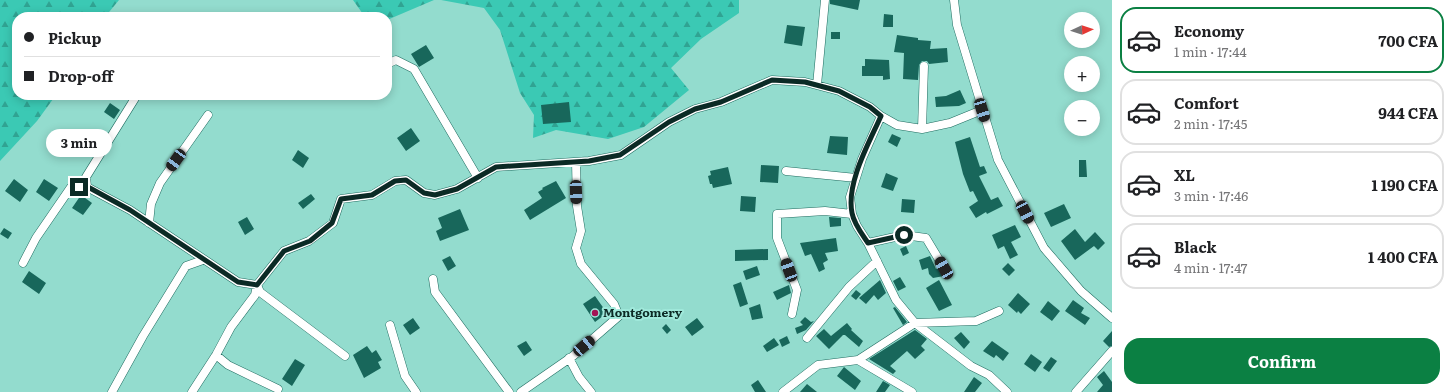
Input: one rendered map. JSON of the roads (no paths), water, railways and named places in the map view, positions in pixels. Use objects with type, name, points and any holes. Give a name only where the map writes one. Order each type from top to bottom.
[{"type":"street","points":[[817,86],[825,0]]},
{"type":"street","points":[[954,0],[956,25],[998,160],[1044,248],[1081,291],[1112,318]]},
{"type":"street","points":[[392,62],[396,60],[414,69],[478,178]]},
{"type":"street","points":[[922,129],[924,66]]},
{"type":"street","points":[[192,392],[216,355],[231,327],[255,295],[257,285],[284,251],[310,241],[332,223],[341,199],[372,195],[395,181],[406,180],[424,193],[435,195],[457,189],[496,167],[576,162],[620,155],[669,122],[695,109],[721,102],[772,80],[805,82],[839,91],[870,107],[881,116],[897,125],[922,129],[950,123],[982,110]]},
{"type":"street","points":[[88,187],[86,177],[134,100]]},
{"type":"street","points":[[149,223],[151,204],[160,183],[208,115]]},
{"type":"street","points":[[881,116],[862,159],[850,197],[852,214],[896,300],[915,322],[971,366],[989,375],[1007,392]]},
{"type":"street","points":[[521,392],[569,358],[619,316],[614,304],[581,264],[576,248],[581,231],[577,206],[576,162]]},
{"type":"street","points":[[786,171],[856,178]]},
{"type":"street","points":[[23,263],[36,238],[71,187],[88,187],[149,223],[202,260],[238,282],[257,285]]},
{"type":"street","points":[[792,314],[797,290],[777,238],[777,214],[825,211],[852,214]]},
{"type":"street","points":[[868,243],[904,235],[926,238],[944,268]]},
{"type":"street","points":[[112,392],[143,336],[186,266],[202,260]]},
{"type":"street","points":[[807,338],[849,287],[877,261]]},
{"type":"street","points":[[433,279],[435,292],[509,392]]},
{"type":"street","points":[[257,285],[260,292],[346,356]]},
{"type":"street","points":[[783,392],[818,365],[858,360],[915,322],[976,321],[999,311]]},
{"type":"street","points":[[390,325],[405,376],[416,392]]},
{"type":"street","points":[[1076,392],[1112,351]]},
{"type":"street","points":[[216,355],[228,365],[278,389]]},
{"type":"street","points":[[569,358],[579,377],[591,392]]},
{"type":"street","points":[[858,360],[912,392]]},
{"type":"place","name":"Montgomery","points":[[595,313]]}]
